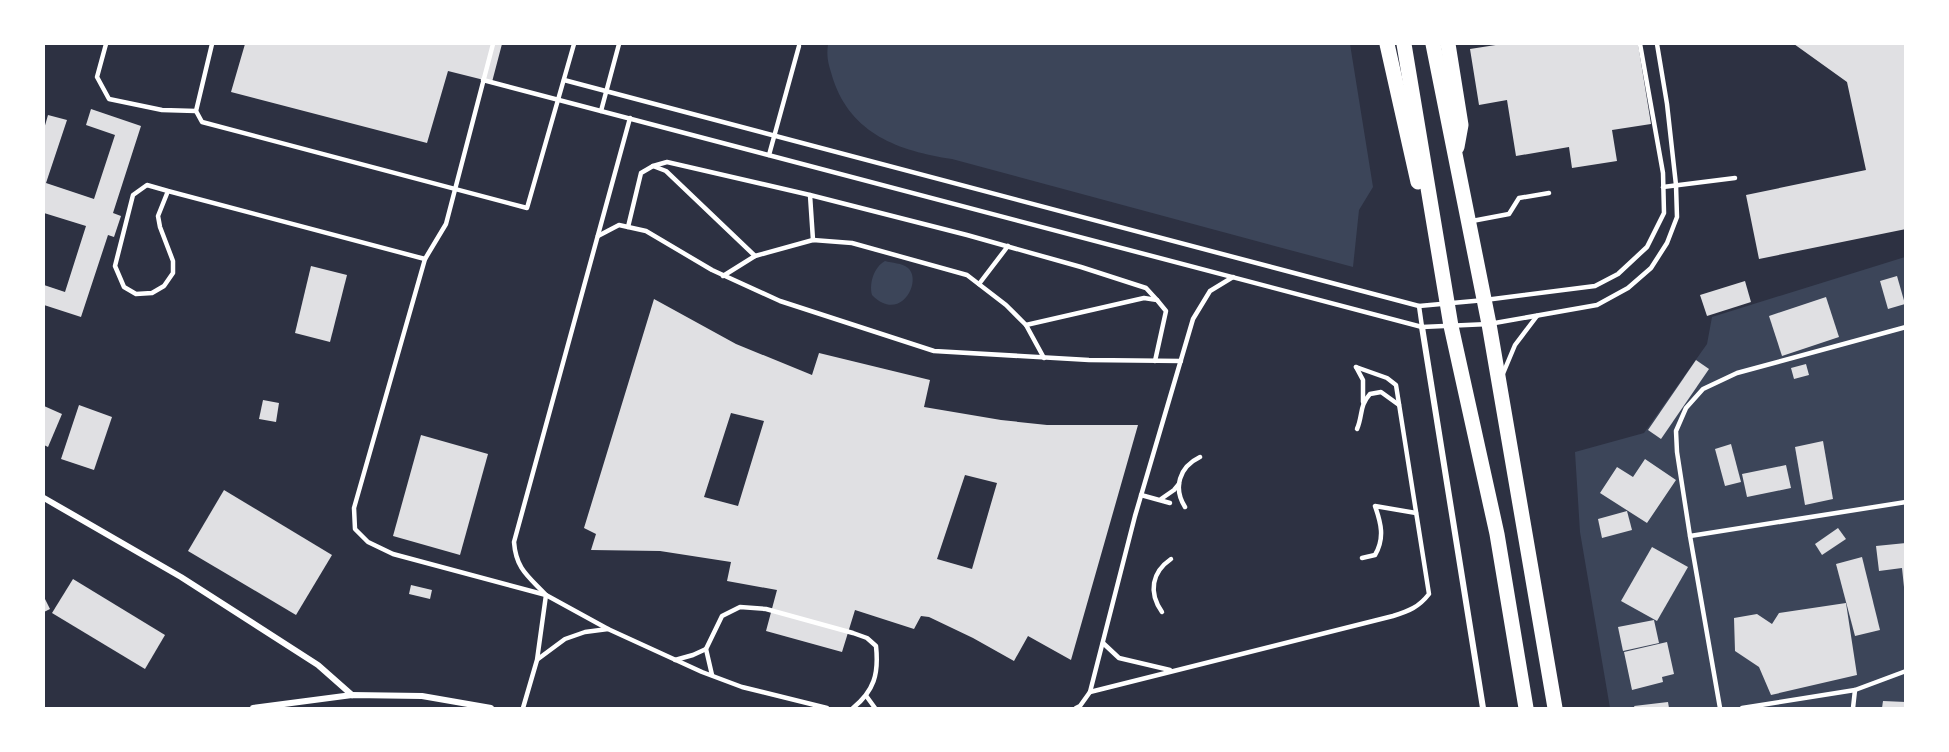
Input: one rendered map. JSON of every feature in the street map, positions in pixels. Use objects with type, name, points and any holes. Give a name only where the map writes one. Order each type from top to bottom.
[{"type":"main road","points":[[1387,44],[1422,199],[1436,230]]},
{"type":"main road","points":[[1404,44],[1451,326],[1497,534],[1526,708]]},
{"type":"main road","points":[[1432,44],[1490,324],[1555,708]]},
{"type":"main road","points":[[1448,44],[1461,125],[1456,153]]},
{"type":"street","points":[[1422,327],[1483,708]]},
{"type":"street","points":[[44,498],[181,577],[308,658],[352,695]]},
{"type":"street","points":[[254,708],[352,695],[422,696],[491,708]]},
{"type":"lane","points":[[106,44],[97,77],[109,99],[162,111],[196,111]]},
{"type":"lane","points":[[212,44],[196,111],[202,122],[527,208],[574,44]]},
{"type":"lane","points":[[493,44],[446,224],[425,259],[354,508],[355,528],[368,542],[393,554],[546,594]]},
{"type":"lane","points":[[601,111],[619,44]]},
{"type":"lane","points":[[564,80],[1419,306],[1595,286],[1618,274],[1647,247],[1664,213],[1663,173],[1640,44]]},
{"type":"lane","points":[[483,80],[1422,327],[1490,324],[1597,305],[1628,288],[1651,267],[1667,243],[1677,217],[1676,185],[1667,105],[1657,44]]},
{"type":"lane","points":[[769,155],[799,46]]},
{"type":"lane","points":[[630,118],[514,542],[515,555],[520,569],[546,594],[608,629],[712,675],[754,690],[827,708]]},
{"type":"lane","points":[[628,227],[641,172],[667,162],[810,195],[1008,246],[1146,288],[1166,311],[1155,361]]},
{"type":"lane","points":[[653,166],[666,171],[754,256]]},
{"type":"lane","points":[[1663,187],[1735,178]]},
{"type":"lane","points":[[168,191],[158,216],[173,261],[173,273],[164,286],[152,293],[136,294],[123,287],[115,266],[133,195],[147,185],[425,259]]},
{"type":"lane","points":[[1469,222],[1509,214],[1519,198],[1549,193]]},
{"type":"lane","points":[[810,195],[813,240]]},
{"type":"lane","points":[[598,236],[619,225],[646,231],[723,276],[780,301],[934,351],[1044,358],[1181,361]]},
{"type":"lane","points":[[723,276],[754,256],[813,240],[852,243],[967,275],[1006,305],[1026,325],[1044,358]]},
{"type":"lane","points":[[979,284],[1008,246]]},
{"type":"lane","points":[[1076,708],[1090,692],[1141,495],[1193,319],[1210,291],[1233,277]]},
{"type":"lane","points":[[1026,325],[1144,298],[1157,300]]},
{"type":"lane","points":[[1419,306],[1422,327]]},
{"type":"lane","points":[[1500,383],[1515,345],[1537,316]]},
{"type":"lane","points":[[1720,708],[1677,452],[1676,431],[1686,408],[1703,389],[1737,373],[1905,327]]},
{"type":"lane","points":[[1090,692],[1393,616],[1413,610],[1421,604],[1429,594],[1396,385],[1387,378],[1356,367],[1363,380],[1363,402],[1357,429]]},
{"type":"lane","points":[[1363,402],[1370,394],[1381,392],[1399,405]]},
{"type":"lane","points":[[1160,500],[1179,484],[1185,468],[1200,457]]},
{"type":"lane","points":[[1179,484],[1179,492],[1185,507]]},
{"type":"lane","points":[[1141,495],[1170,503]]},
{"type":"lane","points":[[1690,536],[1905,502]]},
{"type":"lane","points":[[1362,558],[1376,555],[1381,544],[1381,524],[1375,506],[1416,513]]},
{"type":"lane","points":[[1162,612],[1154,597],[1154,581],[1157,572],[1171,559]]},
{"type":"lane","points":[[523,708],[537,660],[546,594]]},
{"type":"lane","points":[[712,675],[706,649],[722,616],[740,607],[766,609],[853,633],[867,638],[876,646],[878,666],[867,697],[853,708]]},
{"type":"lane","points":[[537,660],[565,639],[585,632],[608,629]]},
{"type":"lane","points":[[1103,643],[1119,658],[1173,671]]},
{"type":"lane","points":[[675,660],[706,649]]},
{"type":"lane","points":[[1742,708],[1855,690],[1905,671]]},
{"type":"lane","points":[[1853,708],[1855,690]]},
{"type":"lane","points":[[867,697],[875,708]]},
{"type":"shaded area","points":[[828,44],[1350,44],[1373,187],[1359,210],[1353,267],[896,145],[879,137],[865,126],[852,114],[841,98],[829,66]]},
{"type":"shaded area","points":[[1905,257],[1905,708],[1610,708],[1580,532],[1575,452],[1644,433],[1707,344],[1712,317]]},
{"type":"shaded area","points":[[885,261],[906,266],[912,274],[911,290],[900,303],[892,305],[882,303],[872,295],[875,271]]},
{"type":"building","points":[[245,44],[502,44],[492,82],[448,71],[427,143],[231,92]]},
{"type":"building","points":[[1502,44],[1638,44],[1651,124],[1612,130],[1617,161],[1572,168],[1569,147],[1516,156],[1507,100],[1479,105],[1470,49]]},
{"type":"building","points":[[1794,44],[1906,44],[1906,229],[1759,259],[1746,195],[1866,170],[1847,82]]},
{"type":"building","points":[[91,109],[141,126],[113,213],[121,216],[114,237],[108,235],[81,317],[44,305],[44,285],[65,292],[86,226],[44,213],[44,129],[48,115],[67,120],[46,183],[94,199],[115,135],[86,125]]},
{"type":"building","points":[[311,266],[347,275],[330,342],[295,333]]},
{"type":"building","points":[[1897,276],[1905,304],[1888,309],[1880,281]]},
{"type":"building","points":[[1745,281],[1751,302],[1707,316],[1700,295]]},
{"type":"building","points":[[1826,297],[1839,337],[1782,356],[1769,316]]},
{"type":"building","points":[[654,299],[736,344],[812,375],[819,353],[930,380],[924,407],[1047,425],[1138,425],[1071,660],[1028,636],[1014,661],[929,617],[921,616],[914,629],[855,610],[842,652],[766,631],[777,590],[727,581],[731,562],[660,551],[591,550],[596,534],[584,528]],"holes":[[[731,413],[764,421],[738,506],[704,497]],[[965,475],[997,483],[972,569],[937,559]]]},
{"type":"building","points":[[1696,360],[1709,369],[1661,439],[1648,430]]},
{"type":"building","points":[[1806,364],[1809,375],[1794,379],[1791,368]]},
{"type":"building","points":[[263,400],[279,403],[276,422],[259,419]]},
{"type":"building","points":[[79,405],[112,417],[94,470],[61,459]]},
{"type":"building","points":[[44,406],[62,414],[48,447],[44,445]]},
{"type":"building","points":[[421,435],[488,454],[460,555],[393,536]]},
{"type":"building","points":[[1823,441],[1833,499],[1805,505],[1795,447]]},
{"type":"building","points":[[1731,444],[1741,482],[1725,486],[1715,449]]},
{"type":"building","points":[[1645,459],[1676,480],[1647,523],[1600,493],[1617,467],[1633,477]]},
{"type":"building","points":[[1786,465],[1791,488],[1747,497],[1742,474]]},
{"type":"building","points":[[224,490],[332,555],[296,615],[188,551]]},
{"type":"building","points":[[1627,511],[1632,530],[1602,538],[1598,519]]},
{"type":"building","points":[[1838,528],[1846,539],[1822,555],[1815,544]]},
{"type":"building","points":[[1906,543],[1906,587],[1904,587],[1902,568],[1879,571],[1876,546]]},
{"type":"building","points":[[1652,547],[1688,567],[1657,621],[1621,601]]},
{"type":"building","points":[[1862,557],[1880,630],[1855,636],[1836,564]]},
{"type":"building","points":[[73,579],[165,635],[145,669],[52,613]]},
{"type":"building","points":[[411,585],[432,590],[430,599],[409,594]]},
{"type":"building","points":[[44,597],[50,609],[44,612]]},
{"type":"building","points":[[1846,603],[1857,675],[1771,695],[1759,667],[1735,651],[1734,618],[1757,614],[1772,624],[1779,613]]},
{"type":"building","points":[[1654,620],[1659,643],[1623,651],[1618,627]]},
{"type":"building","points":[[1667,642],[1674,674],[1662,677],[1663,682],[1632,690],[1624,652]]},
{"type":"building","points":[[1883,701],[1906,702],[1906,708],[1882,708]]},
{"type":"building","points":[[1668,702],[1669,708],[1635,708],[1634,706]]}]
